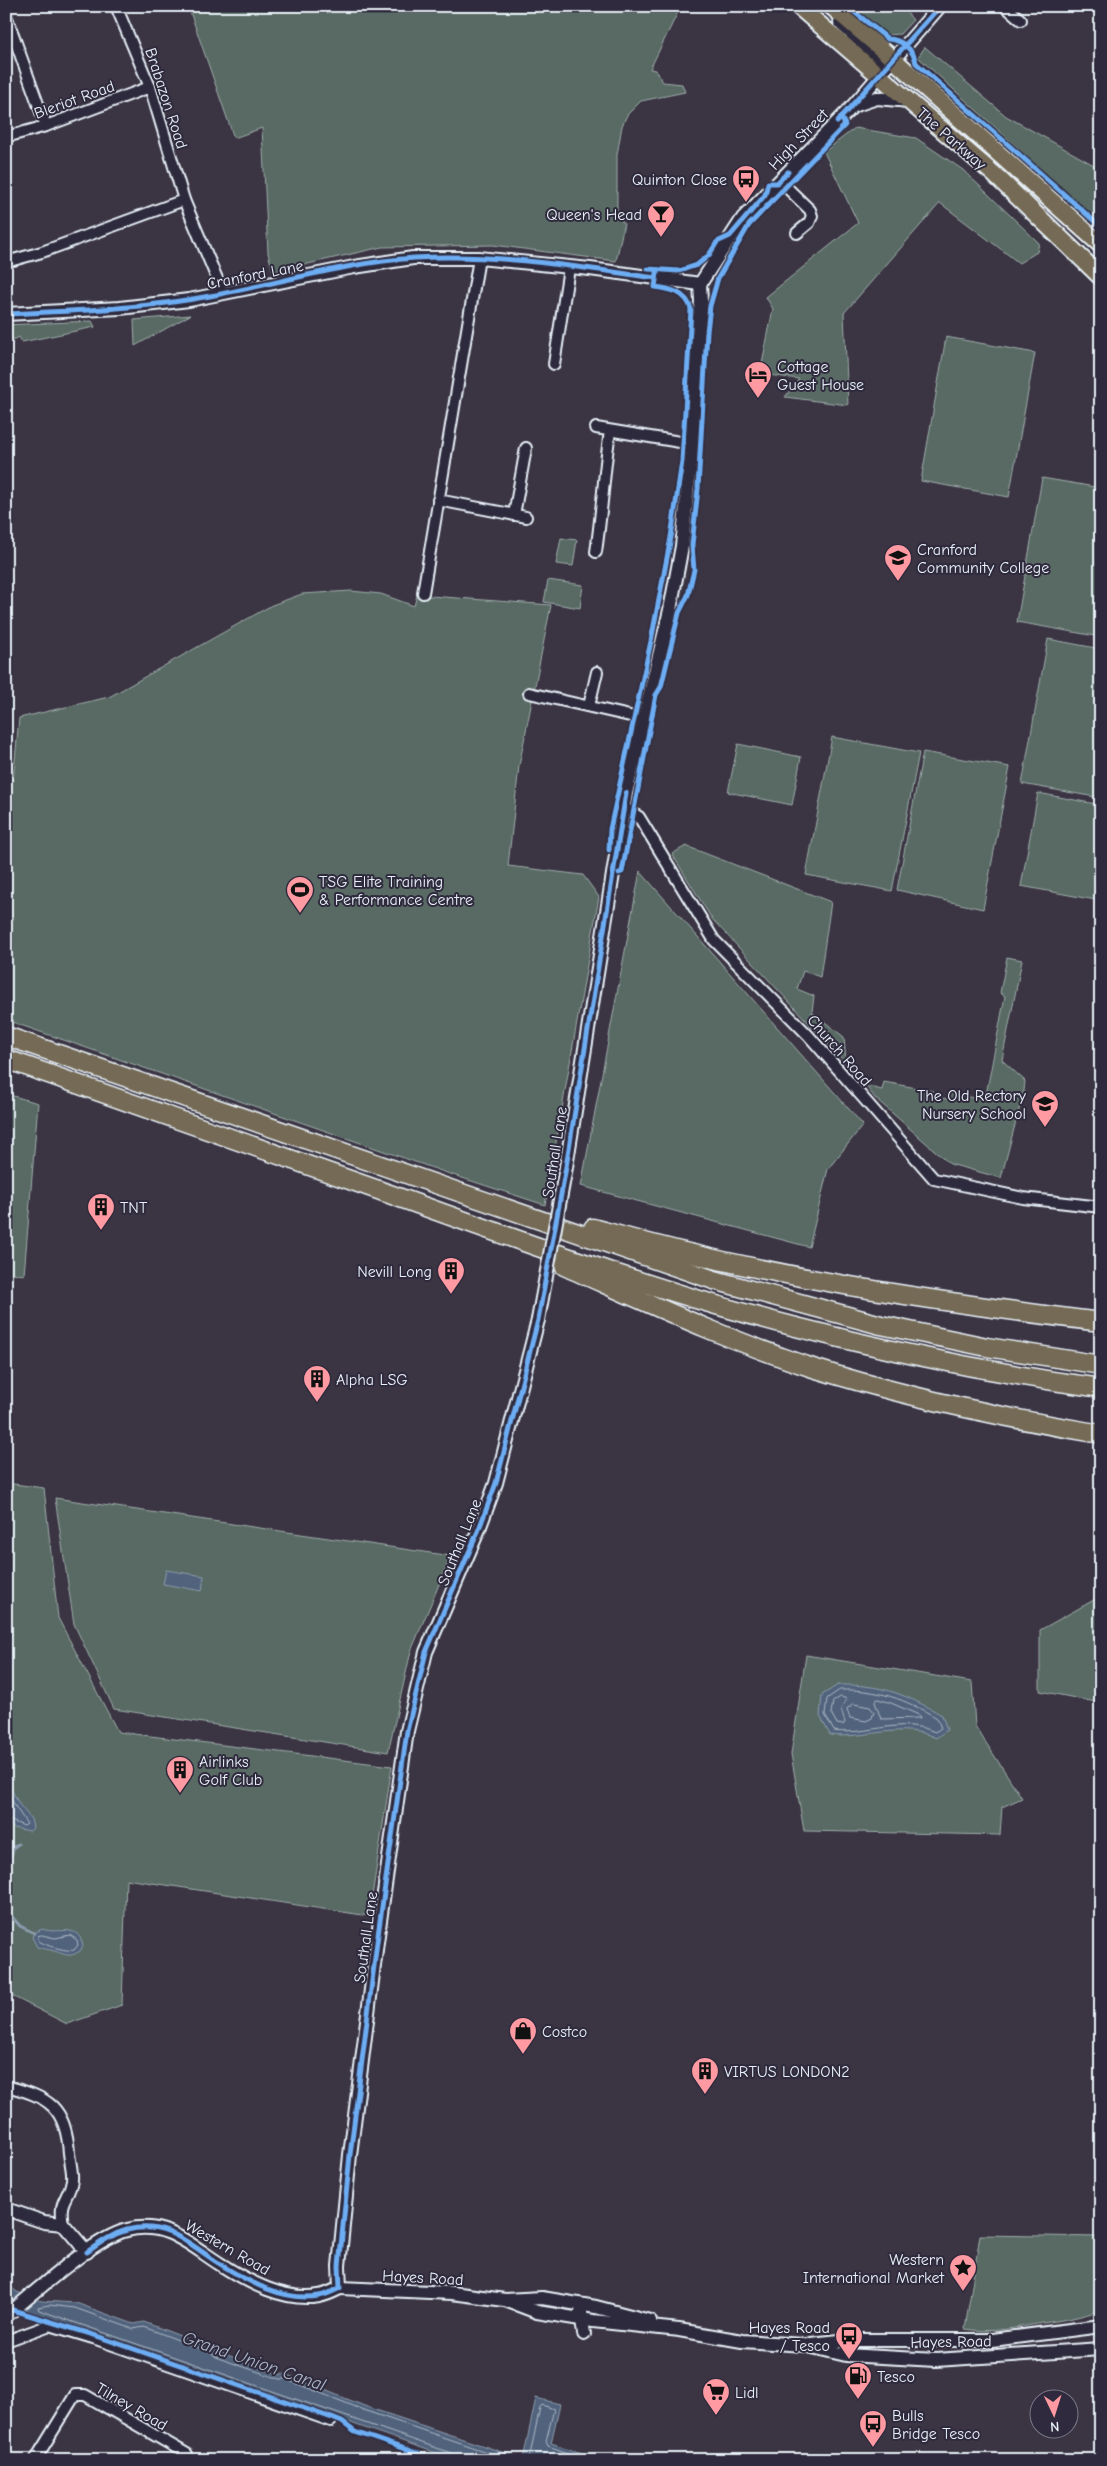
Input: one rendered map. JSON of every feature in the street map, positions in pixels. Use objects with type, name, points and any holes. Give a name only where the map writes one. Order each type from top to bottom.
[{"type":"highway","name":"The Parkway","points":[[798,6],[886,67],[1101,245]]},
{"type":"highway","name":"The Parkway","points":[[830,6],[886,67],[909,101],[995,175],[1101,277]]},
{"type":"highway","points":[[6,1036],[665,1265],[752,1291],[881,1325],[987,1347],[1101,1365]]},
{"type":"highway","points":[[6,1059],[450,1216],[647,1283],[794,1327],[938,1360],[1101,1388]]},
{"type":"highway","points":[[455,1192],[629,1239],[748,1266],[948,1302],[1101,1322]]},
{"type":"highway","points":[[450,1216],[694,1324],[813,1368],[908,1395],[1101,1434]]},
{"type":"street","name":"Brabazon Road","points":[[116,6],[150,87],[184,200],[224,293]]},
{"type":"street","name":"High Street","points":[[700,284],[743,218],[852,107],[940,6]]},
{"type":"street","points":[[1005,6],[1021,20]]},
{"type":"street","points":[[6,15],[46,126]]},
{"type":"street","name":"Bleriot Road","points":[[6,137],[46,126],[150,87]]},
{"type":"street","points":[[852,107],[878,98],[909,101]]},
{"type":"street","points":[[780,181],[810,210],[812,216],[809,223],[797,233]]},
{"type":"street","points":[[6,262],[42,252],[184,200]]},
{"type":"street","name":"Cranford Lane","points":[[6,314],[127,307],[224,293],[389,260],[443,257],[479,258],[700,284]]},
{"type":"street","points":[[423,593],[479,258]]},
{"type":"street","points":[[554,364],[569,268]]},
{"type":"street","points":[[623,807],[670,610],[682,546],[692,444],[701,302],[700,284]]},
{"type":"street","points":[[596,428],[692,444]]},
{"type":"street","points":[[596,552],[610,431]]},
{"type":"street","points":[[514,515],[526,448]]},
{"type":"street","points":[[438,500],[526,517]]},
{"type":"street","points":[[589,706],[596,672]]},
{"type":"street","points":[[529,693],[643,719]]},
{"type":"street","name":"Southall Lane","points":[[340,2288],[339,2266],[350,2155],[376,1942],[407,1731],[426,1652],[479,1529],[496,1482],[538,1320],[566,1167],[623,807]]},
{"type":"street","name":"Church Road","points":[[623,807],[639,817],[714,940],[808,1035],[934,1179],[1023,1198],[1101,1207]]},
{"type":"street","points":[[6,2086],[41,2096],[55,2107],[63,2120],[68,2141],[72,2180],[62,2202],[63,2224],[87,2252]]},
{"type":"street","points":[[6,2209],[44,2222],[63,2224]]},
{"type":"street","name":"Western Road","points":[[7,2315],[108,2237],[128,2230],[151,2228],[186,2239],[219,2264],[253,2283],[276,2292],[311,2297],[322,2296],[340,2288]]},
{"type":"street","name":"Hayes Road","points":[[340,2288],[452,2293],[505,2300],[542,2298],[596,2307],[679,2330]]},
{"type":"street","name":"Hayes Road","points":[[505,2300],[537,2312],[580,2319],[679,2330],[742,2341],[804,2346],[846,2355],[936,2360],[1101,2349]]},
{"type":"street","points":[[580,2319],[581,2305]]},
{"type":"street","points":[[593,2321],[596,2307]]},
{"type":"street","points":[[6,2341],[50,2325],[93,2338],[331,2421]]},
{"type":"street","name":"Hayes Road","points":[[804,2346],[850,2340],[936,2342],[1013,2338],[1101,2326]]},
{"type":"street","points":[[936,2342],[936,2360]]},
{"type":"street","name":"Tilney Road","points":[[35,2460],[75,2395],[85,2395],[187,2454]]},
{"type":"green space","points":[[188,6],[681,6],[650,69],[655,70],[663,82],[682,84],[685,92],[641,101],[627,115],[622,126],[617,155],[617,214],[624,224],[616,261],[493,245],[382,247],[273,272],[268,253],[262,128],[234,138]]},
{"type":"green space","points":[[850,6],[901,6],[913,20],[900,34],[887,35]]},
{"type":"green space","points":[[925,47],[1006,116],[1101,169],[1101,224],[918,57]]},
{"type":"green space","points":[[855,128],[916,138],[963,170],[1039,243],[1037,252],[1019,263],[940,203],[844,313],[848,405],[785,397],[799,379],[760,374],[773,309],[766,297],[858,223],[824,152]]},
{"type":"green space","points":[[190,315],[135,346],[134,320]]},
{"type":"green space","points":[[92,321],[95,327],[22,342],[19,337],[13,340],[10,334],[6,336],[6,325]]},
{"type":"green space","points":[[946,337],[1035,353],[1009,497],[921,481]]},
{"type":"green space","points":[[1042,478],[1101,488],[1101,637],[1017,622]]},
{"type":"green space","points":[[561,538],[577,540],[573,566],[556,564]]},
{"type":"green space","points":[[548,580],[583,585],[580,608],[544,602]]},
{"type":"green space","name":"TSG Elite Training & Performance Centre","points":[[351,591],[381,594],[414,606],[417,595],[551,605],[519,766],[508,866],[583,875],[599,897],[545,1205],[447,1173],[6,1020],[6,822],[8,816],[6,816],[6,779],[13,781],[19,718],[109,697],[272,605],[302,594]]},
{"type":"green space","points":[[1048,639],[1101,649],[1101,798],[1022,784]]},
{"type":"green space","points":[[832,737],[919,753],[892,891],[806,875]]},
{"type":"green space","points":[[738,744],[801,757],[792,805],[728,792]]},
{"type":"green space","points":[[923,752],[1010,767],[983,909],[897,890]]},
{"type":"green space","points":[[1038,793],[1101,805],[1101,901],[1021,886]]},
{"type":"green space","points":[[686,846],[831,902],[820,977],[803,971],[797,989],[814,996],[812,1012],[844,1037],[846,1063],[712,919],[672,854]]},
{"type":"green space","points":[[640,871],[863,1125],[828,1169],[809,1247],[581,1186]]},
{"type":"green space","points":[[1007,957],[1022,960],[1002,1060],[1025,1081],[1001,1178],[950,1164],[875,1098],[866,1086],[882,1090],[884,1082],[933,1091],[933,1097],[947,1099],[948,1093],[985,1100],[1005,996],[1000,993]]},
{"type":"green space","points":[[6,1094],[38,1103],[24,1275],[6,1272]]},
{"type":"green space","points":[[6,1483],[44,1488],[58,1618],[118,1732],[392,1766],[369,1916],[126,1879],[122,2005],[67,2024],[6,1993]]},
{"type":"green space","points":[[55,1498],[451,1556],[411,1651],[388,1752],[114,1709],[74,1624]]},
{"type":"green space","points":[[1101,1596],[1101,1703],[1040,1691],[1040,1630]]},
{"type":"green space","points":[[806,1655],[972,1682],[975,1726],[1022,1798],[1002,1807],[1000,1835],[804,1831],[791,1754]]},
{"type":"green space","points":[[980,2235],[1101,2237],[1101,2310],[1072,2318],[1004,2329],[985,2331],[965,2329]]},
{"type":"water","points":[[166,1570],[204,1576],[202,1591],[163,1584]]},
{"type":"water","points":[[838,1685],[867,1686],[904,1696],[942,1715],[947,1730],[936,1738],[910,1731],[843,1736],[830,1735],[820,1716],[822,1695]]},
{"type":"water","points":[[6,1779],[19,1804],[31,1819],[33,1828],[30,1831],[14,1828],[6,1821]]},
{"type":"water","points":[[42,1929],[72,1931],[80,1938],[83,1945],[81,1950],[68,1955],[37,1947],[32,1937],[34,1933]]},
{"type":"water","points":[[6,2283],[17,2292],[42,2301],[76,2303],[134,2324],[144,2322],[367,2407],[523,2459],[536,2398],[560,2404],[551,2443],[604,2460],[456,2460],[109,2338],[6,2305]]},
{"type":"waterway","points":[[8,1866],[14,1847],[18,1844]]},
{"type":"waterway","points":[[6,1862],[9,1870],[6,1889]]},
{"type":"waterway","points":[[6,1910],[20,1926],[34,1933]]},
{"type":"cycle path","points":[[847,6],[888,39],[893,39],[906,46],[913,54],[916,63],[1101,227]]},
{"type":"cycle path","points":[[837,122],[940,6]]},
{"type":"cycle path","points":[[619,873],[622,872],[656,695],[661,687],[679,613],[688,595],[694,570],[692,545],[698,489],[707,332],[710,306],[718,278],[749,225],[845,125],[841,117]]},
{"type":"cycle path","points":[[648,269],[679,271],[697,265],[709,255],[717,242],[730,236],[765,195],[768,183],[777,183],[788,172]]},
{"type":"cycle path","points":[[6,314],[108,309],[159,304],[235,291],[364,264],[415,258],[475,257],[506,259],[656,278]]},
{"type":"cycle path","points":[[609,850],[610,829],[651,641],[671,537],[682,461],[691,309],[689,303],[682,295],[672,290],[655,287],[657,273]]},
{"type":"cycle path","points":[[87,2252],[106,2239],[127,2230],[154,2228],[177,2236],[242,2277],[267,2289],[293,2296],[306,2297],[327,2294],[340,2288],[339,2266],[350,2155],[377,1942],[407,1731],[426,1652],[479,1529],[496,1483],[538,1320],[566,1167],[626,793]]},
{"type":"cycle path","points":[[6,2308],[91,2334],[332,2418],[342,2422],[355,2432],[437,2460]]},
{"type":"place","name":"Quinton Close","points":[[746,203]]},
{"type":"place","name":"Queen's Head","points":[[661,238]]},
{"type":"place","name":"Cottage Guest House","points":[[758,399]]},
{"type":"place","name":"Cranford Community College","points":[[898,582]]},
{"type":"place","name":"TSG Elite Training & Performance Centre","points":[[300,914]]},
{"type":"place","name":"The Old Rectory Nursery School","points":[[1045,1128]]},
{"type":"place","name":"TNT","points":[[101,1231]]},
{"type":"place","name":"Nevill Long","points":[[451,1295]]},
{"type":"place","name":"Alpha LSG","points":[[317,1403]]},
{"type":"place","name":"Airlinks Golf Club","points":[[180,1794]]},
{"type":"place","name":"Costco","points":[[523,2055]]},
{"type":"place","name":"VIRTUS LONDON2","points":[[705,2095]]},
{"type":"place","name":"Western International Market","points":[[963,2292]]},
{"type":"place","name":"Hayes Road / Tesco","points":[[849,2360]]},
{"type":"place","name":"Tesco","points":[[858,2400]]},
{"type":"place","name":"Lidl","points":[[716,2416]]},
{"type":"place","name":"Bulls Bridge Tesco","points":[[873,2448]]},
{"type":"water label","name":"Grand Union Canal","points":[[254,2361]]}]
